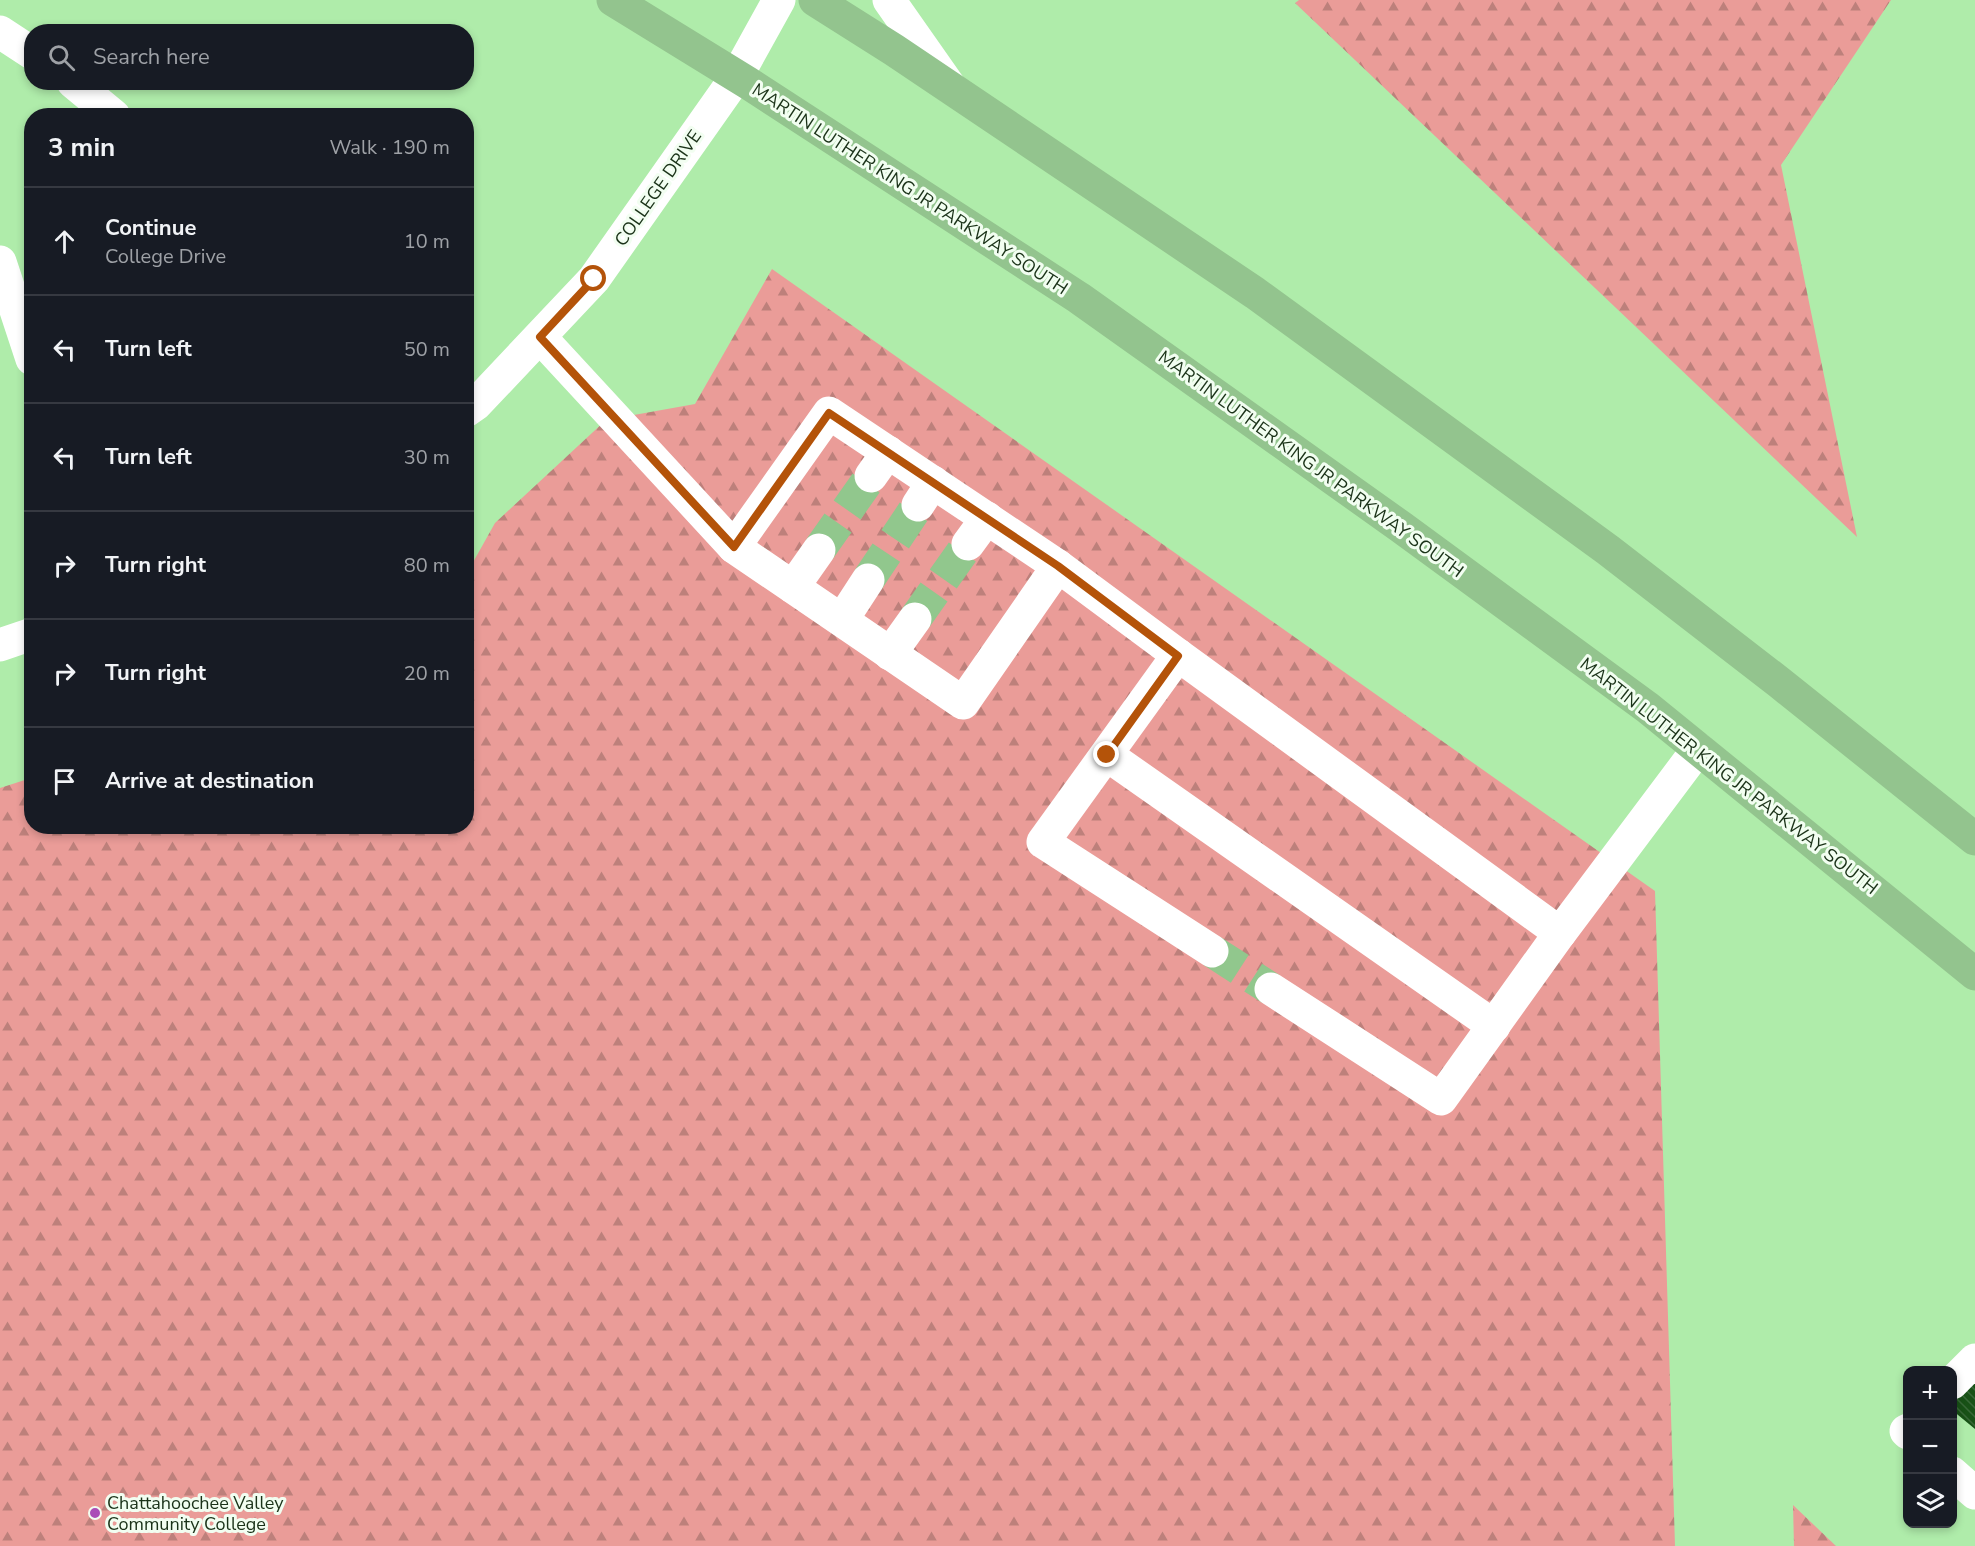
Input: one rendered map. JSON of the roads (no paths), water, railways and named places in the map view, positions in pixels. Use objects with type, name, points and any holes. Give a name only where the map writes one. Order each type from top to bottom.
[{"type":"highway","name":"MARTIN LUTHER KING JR PARKWAY SOUTH","points":[[614,0],[737,76],[1078,298],[1401,527],[1639,701],[1975,974]]},
{"type":"highway","points":[[815,0],[951,88],[1255,293],[1608,550],[1780,683],[1975,839]]},
{"type":"street","name":"COLLEGE DRIVE","points":[[474,405],[594,279],[737,76],[779,0]]},
{"type":"street","points":[[890,0],[951,88]]},
{"type":"street","points":[[0,32],[24,47]]},
{"type":"street","points":[[83,90],[104,108]]},
{"type":"street","points":[[0,262],[24,335]]},
{"type":"street","points":[[540,337],[734,547],[963,703],[1058,566]]},
{"type":"street","points":[[734,547],[829,413],[880,464],[926,494],[987,518],[1058,566],[1178,656],[1560,933]]},
{"type":"street","points":[[968,544],[987,518]]},
{"type":"street","points":[[793,587],[819,550]]},
{"type":"street","points":[[842,621],[868,580]]},
{"type":"street","points":[[890,654],[915,619]]},
{"type":"street","points":[[0,645],[24,637]]},
{"type":"street","points":[[1178,656],[1043,842],[1212,951]]},
{"type":"street","points":[[1271,989],[1441,1099],[1560,933],[1698,749]]},
{"type":"street","points":[[1107,755],[1494,1026]]},
{"type":"street","points":[[1957,1379],[1975,1360]]},
{"type":"street","points":[[1954,1474],[1975,1493]]},
{"type":"tunnel","points":[[819,550],[871,476]]},
{"type":"tunnel","points":[[868,580],[918,505]]},
{"type":"tunnel","points":[[915,619],[968,544]]},
{"type":"tunnel","points":[[1212,951],[1271,989]]},
{"type":"place","name":"Chattahoochee Valley Community College","points":[[95,1513]]}]
